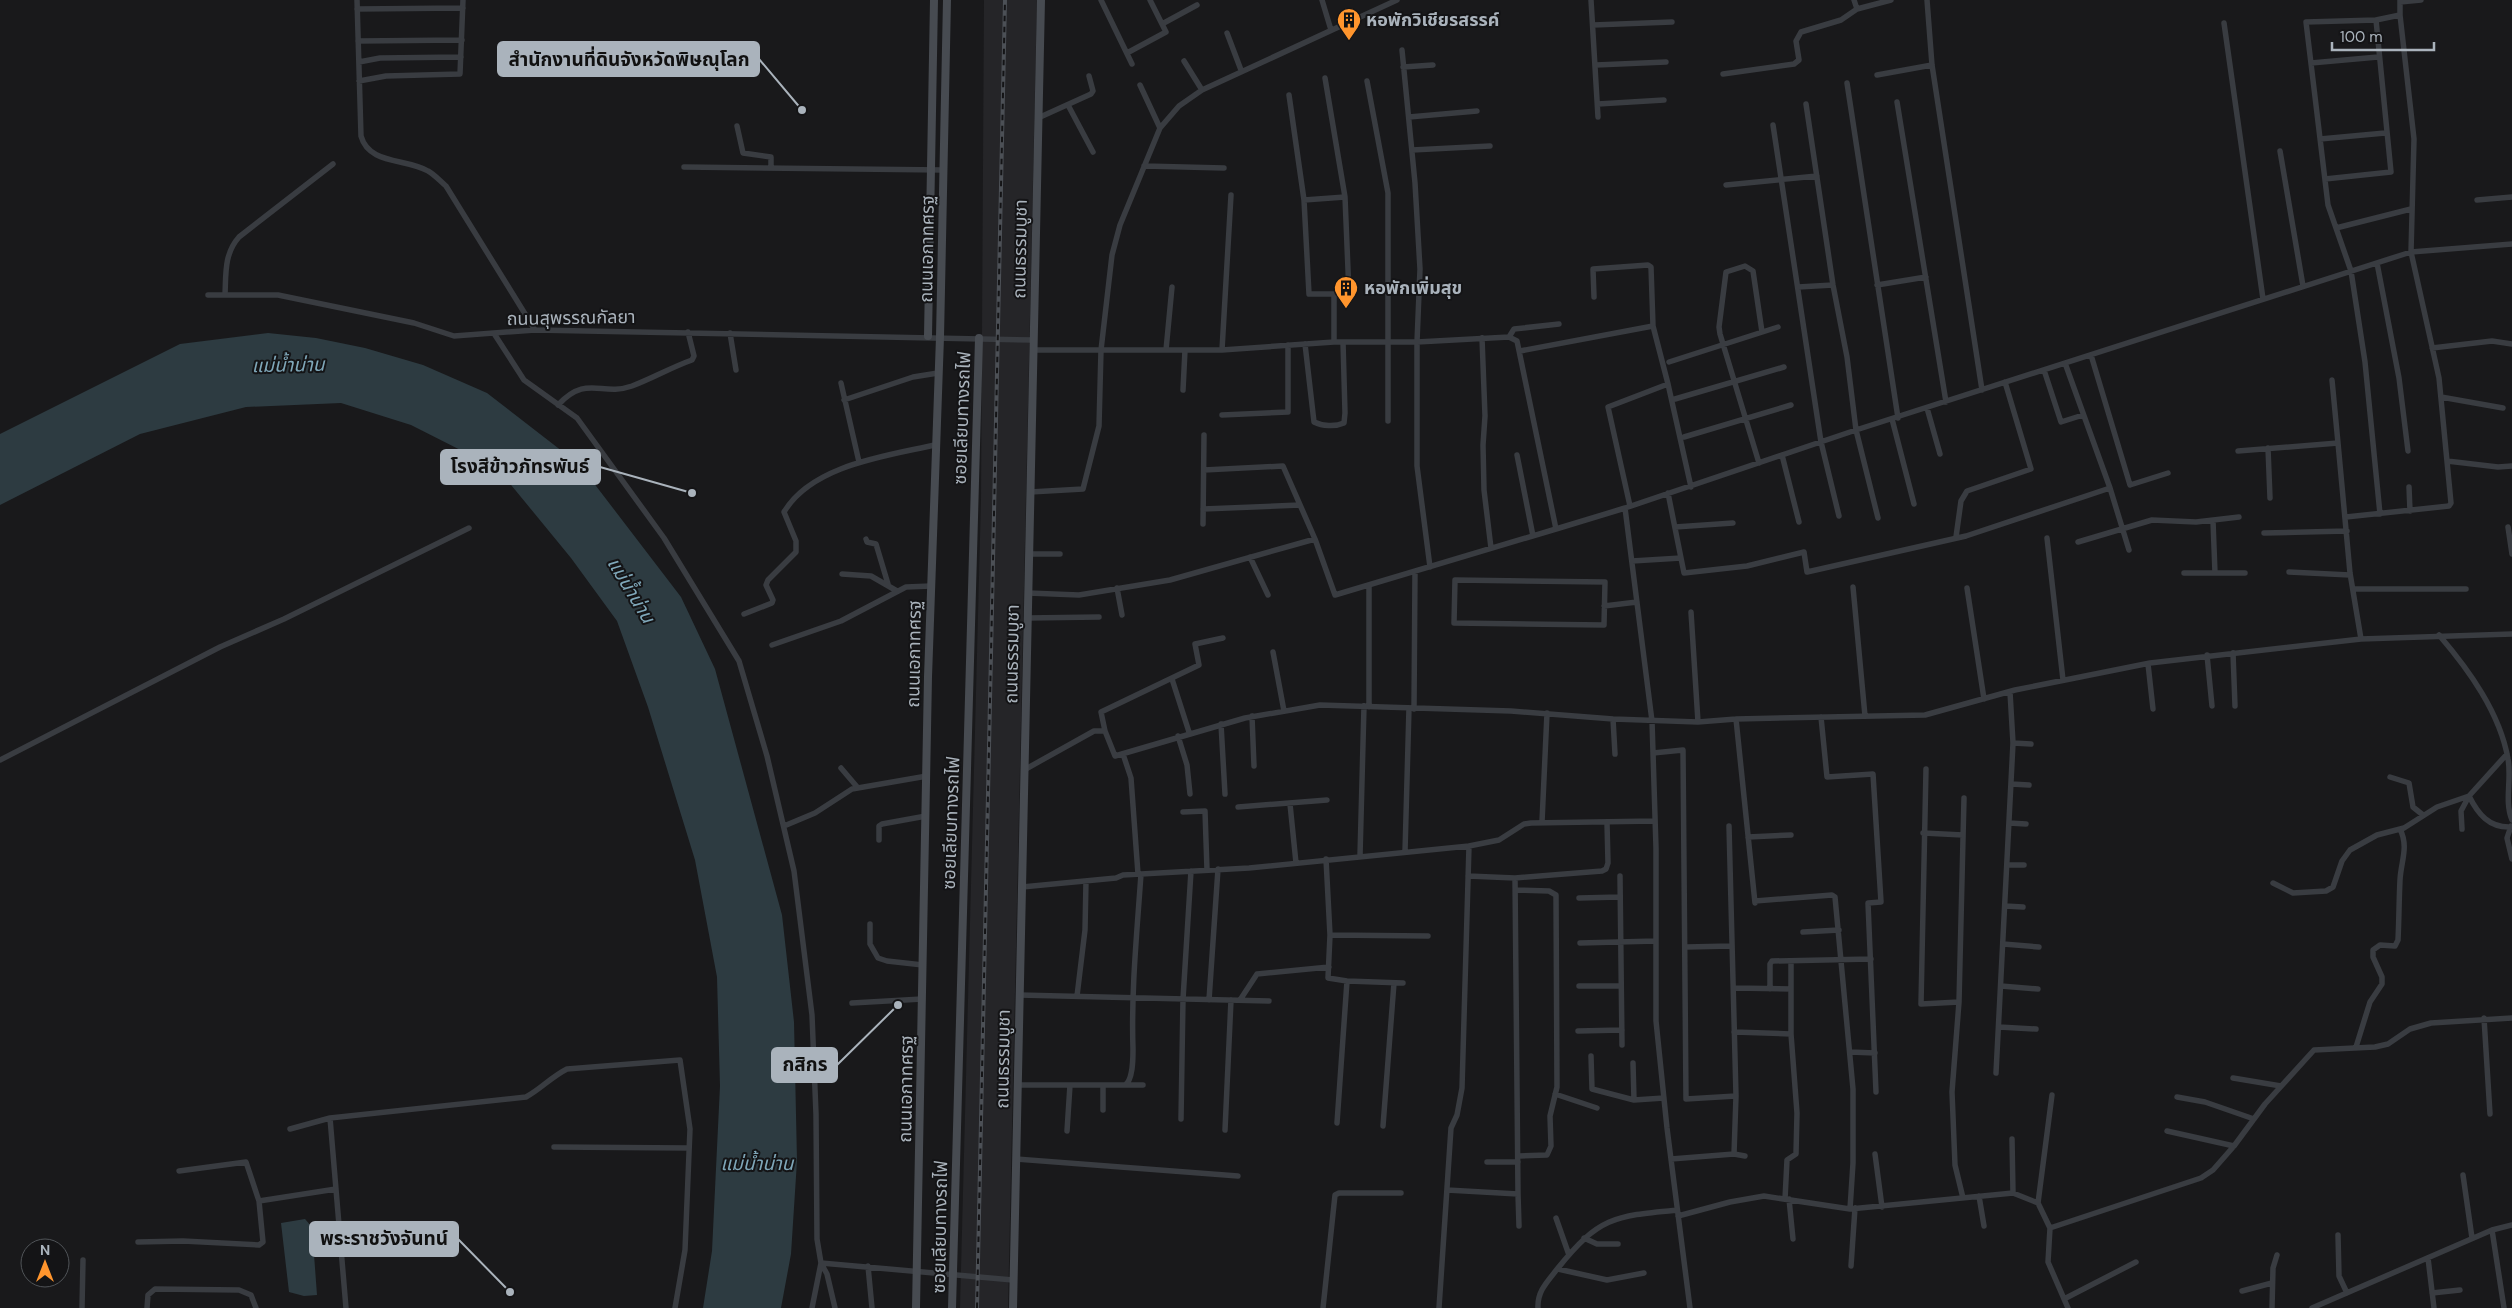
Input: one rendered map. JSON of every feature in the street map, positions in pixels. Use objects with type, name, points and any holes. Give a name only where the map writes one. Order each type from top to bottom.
[{"type":"main road","points":[[928,336],[934,0]]},
{"type":"main road","name":"ถนนเอกาทศรฐ","points":[[916,1308],[931,586],[940,337],[947,0]]},
{"type":"main road","name":"ถนนธรรมบูชา","points":[[1013,1308],[1041,0]]},
{"type":"main road","name":"ซอยเลียบทางรถไฟ","points":[[952,1308],[979,338]]},
{"type":"street","points":[[357,0],[361,136],[364,146],[384,157],[427,170],[446,186],[535,330]]},
{"type":"street","points":[[359,81],[386,76],[460,74],[463,0]]},
{"type":"street","points":[[1101,0],[1132,64]]},
{"type":"street","points":[[1127,53],[1166,32],[1150,0]]},
{"type":"street","points":[[1322,0],[1331,30]]},
{"type":"street","points":[[1030,492],[1083,489],[1099,426],[1101,350],[1112,255],[1120,225],[1160,128],[1180,106],[1202,90],[1241,70],[1397,0]]},
{"type":"street","points":[[1590,0],[1596,65],[1598,117]]},
{"type":"street","points":[[1854,0],[1857,10]]},
{"type":"street","points":[[1723,74],[1794,64],[1799,60],[1796,41],[1801,32],[1842,20],[1857,10],[1891,0]]},
{"type":"street","points":[[1927,0],[1932,65],[1982,390]]},
{"type":"street","points":[[2346,518],[2449,506],[2451,503],[2441,397],[2411,252],[2414,139],[2400,1],[2421,0]]},
{"type":"street","points":[[1162,24],[1197,6]]},
{"type":"street","points":[[357,9],[463,8]]},
{"type":"street","points":[[2380,514],[2365,362],[2351,271],[2328,204],[2306,22],[2376,20],[2400,15]]},
{"type":"street","points":[[2325,179],[2391,172],[2385,133],[2376,20]]},
{"type":"street","points":[[1592,26],[1672,22]]},
{"type":"street","points":[[2224,23],[2263,299]]},
{"type":"street","points":[[1227,32],[1241,70]]},
{"type":"street","points":[[358,41],[462,40]]},
{"type":"street","points":[[1402,50],[1412,150],[1420,269],[1417,342],[1417,466],[1430,567]]},
{"type":"street","points":[[359,62],[380,58],[461,57]]},
{"type":"street","points":[[2310,63],[2378,57]]},
{"type":"street","points":[[1184,61],[1202,90]]},
{"type":"street","points":[[1596,65],[1666,62]]},
{"type":"street","points":[[1403,67],[1433,65]]},
{"type":"street","points":[[1877,75],[1932,65]]},
{"type":"street","points":[[1038,118],[1093,93],[1089,76]]},
{"type":"street","points":[[1289,95],[1304,200],[1308,294],[1349,294],[1345,197],[1324,78]]},
{"type":"street","points":[[1367,81],[1388,194],[1388,421]]},
{"type":"street","points":[[1847,83],[1895,418],[1914,504]]},
{"type":"street","points":[[1140,85],[1160,128]]},
{"type":"street","points":[[1598,104],[1664,100]]},
{"type":"street","points":[[1897,102],[1946,402]]},
{"type":"street","points":[[1806,104],[1833,285],[1847,357],[1856,430],[1878,518]]},
{"type":"street","points":[[1068,105],[1093,152]]},
{"type":"street","points":[[1409,117],[1476,111]]},
{"type":"street","points":[[1773,125],[1821,442],[1839,516]]},
{"type":"street","points":[[737,126],[743,153],[771,157],[771,168]]},
{"type":"street","points":[[2320,139],[2385,133]]},
{"type":"street","points":[[1412,150],[1490,146]]},
{"type":"street","points":[[2280,150],[2302,286]]},
{"type":"street","points":[[225,295],[227,259],[231,246],[333,164]]},
{"type":"street","points":[[1144,166],[1224,168]]},
{"type":"street","points":[[684,167],[944,170]]},
{"type":"street","points":[[1726,185],[1780,178],[1816,176]]},
{"type":"street","points":[[1222,350],[1231,195]]},
{"type":"street","points":[[1304,200],[1345,197]]},
{"type":"street","points":[[2477,200],[2512,197]]},
{"type":"street","points":[[2336,228],[2412,209]]},
{"type":"street","points":[[1204,470],[1283,466],[1315,539],[1335,595],[1370,586],[1691,487],[1856,430],[2411,252],[2512,244]]},
{"type":"street","points":[[2377,263],[2398,378],[2408,451]]},
{"type":"street","points":[[1594,297],[1593,269],[1648,265],[1652,272],[1653,326],[1691,487]]},
{"type":"street","points":[[1759,463],[1719,327],[1724,275],[1728,271],[1745,266],[1753,271],[1762,332]]},
{"type":"street","points":[[1877,285],[1926,277]]},
{"type":"street","points":[[1798,287],[1833,285]]},
{"type":"street","points":[[1166,350],[1172,287]]},
{"type":"street","points":[[1334,294],[1334,342]]},
{"type":"street","name":"ถนนสุพรรณกัลยา","points":[[208,295],[278,295],[414,323],[454,336],[495,335],[535,330],[928,336],[1033,340]]},
{"type":"street","points":[[1509,337],[1514,329],[1559,324]]},
{"type":"street","points":[[1520,351],[1653,326]]},
{"type":"street","points":[[1669,362],[1778,327]]},
{"type":"street","points":[[558,405],[568,394],[582,388],[593,386],[618,390],[633,386],[692,360],[694,356],[688,332]]},
{"type":"street","points":[[730,333],[736,370]]},
{"type":"street","points":[[495,335],[524,380],[577,418],[664,538],[740,661],[784,826],[794,871],[812,1015],[816,1114],[817,1239],[821,1263],[827,1274],[835,1308]]},
{"type":"street","points":[[1033,350],[1222,350],[1334,342],[1417,342],[1509,337],[1517,342],[1520,351],[1556,529]]},
{"type":"street","points":[[1482,338],[1486,416],[1483,445],[1484,490],[1491,548]]},
{"type":"street","points":[[2432,348],[2492,341],[2512,344]]},
{"type":"street","points":[[1305,344],[1314,422],[1320,425],[1340,425],[1344,423],[1345,413],[1343,342]]},
{"type":"street","points":[[1222,415],[1288,412],[1288,345]]},
{"type":"street","points":[[1183,390],[1185,350]]},
{"type":"street","points":[[2091,355],[2130,485],[2168,473]]},
{"type":"street","points":[[2065,363],[2110,488],[2128,550]]},
{"type":"street","points":[[1676,399],[1784,367]]},
{"type":"street","points":[[2044,370],[2061,422],[2083,415]]},
{"type":"street","points":[[844,400],[913,377],[938,373]]},
{"type":"street","points":[[2332,380],[2350,575],[2361,639]]},
{"type":"street","points":[[841,382],[859,462]]},
{"type":"street","points":[[1956,537],[1960,501],[1967,491],[2031,469],[2005,382]]},
{"type":"street","points":[[1668,384],[1608,407],[1627,507],[1652,721],[1655,821],[1656,1021],[1690,1308]]},
{"type":"street","points":[[2441,397],[2503,408]]},
{"type":"street","points":[[1684,437],[1791,405]]},
{"type":"street","points":[[1928,408],[1940,454]]},
{"type":"street","points":[[1203,524],[1204,435]]},
{"type":"street","points":[[2238,451],[2338,443]]},
{"type":"street","points":[[744,614],[772,603],[773,600],[766,586],[768,580],[796,552],[796,541],[784,512],[788,505],[811,484],[859,462],[935,445]]},
{"type":"street","points":[[2268,448],[2270,498]]},
{"type":"street","points":[[1517,455],[1533,536]]},
{"type":"street","points":[[1782,455],[1799,522]]},
{"type":"street","points":[[2447,461],[2512,466]]},
{"type":"street","points":[[2409,487],[2410,510]]},
{"type":"street","points":[[1668,493],[1684,572],[1747,566],[1804,552],[1807,572],[1966,536],[2110,488]]},
{"type":"street","points":[[1203,510],[1300,505]]},
{"type":"street","points":[[2078,542],[2152,520],[2213,521],[2239,517]]},
{"type":"street","points":[[2213,521],[2214,573]]},
{"type":"street","points":[[1675,527],[1733,523]]},
{"type":"street","points":[[2508,527],[2512,554]]},
{"type":"street","points":[[0,760],[220,647],[284,619],[469,528]]},
{"type":"street","points":[[2264,532],[2347,531]]},
{"type":"street","points":[[2047,538],[2063,680]]},
{"type":"street","points":[[866,539],[867,542],[876,544],[888,584]]},
{"type":"street","points":[[1028,593],[1079,595],[1170,580],[1315,539]]},
{"type":"street","points":[[1029,554],[1060,554]]},
{"type":"street","points":[[1250,557],[1268,596]]},
{"type":"street","points":[[1632,561],[1681,558]]},
{"type":"street","points":[[1405,852],[1412,708],[1415,571]]},
{"type":"street","points":[[2290,572],[2350,575]]},
{"type":"street","points":[[2184,573],[2244,573]]},
{"type":"street","points":[[842,574],[871,576],[888,584],[897,591]]},
{"type":"street","points":[[1455,580],[1604,582],[1604,606],[1604,626],[1454,623],[1455,580]]},
{"type":"street","points":[[772,645],[842,621],[906,587],[931,586]]},
{"type":"street","points":[[1360,856],[1370,586]]},
{"type":"street","points":[[1853,587],[1865,691],[1865,716]]},
{"type":"street","points":[[1117,588],[1122,615]]},
{"type":"street","points":[[1967,588],[1984,699]]},
{"type":"street","points":[[2352,589],[2466,589]]},
{"type":"street","points":[[1604,606],[1637,602]]},
{"type":"street","points":[[1691,612],[1698,722]]},
{"type":"street","points":[[1027,618],[1099,617]]},
{"type":"street","points":[[1223,638],[1195,644],[1199,665],[1101,712],[1105,731],[1115,756],[1189,732],[1252,716],[1320,705],[1547,713],[1613,719],[1698,722],[1736,719],[1925,715],[2010,692],[2148,664],[2361,639],[2512,634]]},
{"type":"street","points":[[2439,635],[2463,664],[2492,714],[2508,751],[2508,811],[2512,824],[2507,838],[2512,859]]},
{"type":"street","points":[[1273,652],[1284,711]]},
{"type":"street","points":[[2233,653],[2235,706]]},
{"type":"street","points":[[2207,656],[2212,706]]},
{"type":"street","points":[[2148,664],[2153,709]]},
{"type":"street","points":[[1172,679],[1189,732]]},
{"type":"street","points":[[1996,1072],[2013,743],[2010,692]]},
{"type":"street","points":[[1542,822],[1547,713]]},
{"type":"street","points":[[1252,716],[1254,766]]},
{"type":"street","points":[[1821,717],[1827,777],[1873,774],[1881,902],[1868,903],[1876,1092]]},
{"type":"street","points":[[1613,719],[1614,754]]},
{"type":"street","points":[[1736,719],[1755,903],[1832,895],[1838,907],[1850,1052],[1853,1135],[1851,1266]]},
{"type":"street","points":[[1221,724],[1225,794]]},
{"type":"street","points":[[1024,770],[1094,731],[1105,731]]},
{"type":"street","points":[[1178,736],[1187,765],[1190,794]]},
{"type":"street","points":[[2013,743],[2031,744]]},
{"type":"street","points":[[1653,753],[1683,750],[1686,1099],[1736,1096]]},
{"type":"street","points":[[2462,829],[2461,812],[2468,796],[2508,751]]},
{"type":"street","points":[[1123,754],[1132,787],[1140,874],[1133,998],[1133,1056],[1130,1080],[1125,1085]]},
{"type":"street","points":[[841,768],[858,788]]},
{"type":"street","points":[[1926,769],[1921,1004],[1959,1002]]},
{"type":"street","points":[[784,826],[816,813],[852,789],[927,776]]},
{"type":"street","points":[[2390,777],[2409,783],[2413,807],[2423,815]]},
{"type":"street","points":[[2011,784],[2029,785]]},
{"type":"street","points":[[2273,883],[2293,894],[2326,892],[2337,881],[2342,861],[2350,850],[2377,835],[2411,825],[2423,815],[2468,796]]},
{"type":"street","points":[[2468,796],[2487,821],[2499,827],[2512,824]]},
{"type":"street","points":[[1963,1198],[1955,1165],[1952,1134],[1952,1092],[1959,1002],[1964,798]]},
{"type":"street","points":[[1238,807],[1327,800]]},
{"type":"street","points":[[1290,804],[1296,863]]},
{"type":"street","points":[[1182,812],[1205,812],[1207,870]]},
{"type":"street","points":[[879,840],[879,826],[882,824],[926,816]]},
{"type":"street","points":[[1022,887],[1140,874],[1296,863],[1469,846],[1499,840],[1524,824],[1542,822],[1607,823],[1655,821]]},
{"type":"street","points":[[1468,876],[1515,878],[1597,872],[1606,869],[1608,863],[1607,823]]},
{"type":"street","points":[[2009,823],[2026,824]]},
{"type":"street","points":[[1729,826],[1736,1096],[1734,1154]]},
{"type":"street","points":[[2356,1047],[2370,1002],[2382,984],[2382,977],[2372,957],[2373,950],[2380,945],[2387,947],[2395,946],[2398,940],[2400,877],[2405,848],[2405,841],[2400,829]]},
{"type":"street","points":[[1924,833],[1963,835]]},
{"type":"street","points":[[1748,837],[1791,835]]},
{"type":"street","points":[[1439,1308],[1451,1128],[1457,1115],[1462,1088],[1469,846]]},
{"type":"street","points":[[1326,859],[1330,936],[1328,978],[1347,981],[1403,983]]},
{"type":"street","points":[[2007,864],[2024,865]]},
{"type":"street","points":[[1209,1000],[1218,869]]},
{"type":"street","points":[[1181,1119],[1183,999],[1190,871]]},
{"type":"street","points":[[1620,876],[1622,1045]]},
{"type":"street","points":[[1515,878],[1519,1226]]},
{"type":"street","points":[[1077,996],[1085,930],[1086,881]]},
{"type":"street","points":[[1487,1162],[1541,1156],[1550,1152],[1550,1116],[1555,1094],[1556,895],[1549,891],[1516,890]]},
{"type":"street","points":[[1579,898],[1620,897]]},
{"type":"street","points":[[2004,906],[2023,907]]},
{"type":"street","points":[[870,924],[870,944],[878,958],[887,961],[923,964]]},
{"type":"street","points":[[1803,932],[1839,930]]},
{"type":"street","points":[[1330,936],[1428,936]]},
{"type":"street","points":[[1580,943],[1656,941]]},
{"type":"street","points":[[2003,944],[2039,947]]},
{"type":"street","points":[[1686,947],[1732,946]]},
{"type":"street","points":[[1770,989],[1770,964],[1772,961],[1871,959]]},
{"type":"street","points":[[1791,961],[1792,1034],[1797,1113],[1796,1154],[1787,1160],[1787,1199],[1793,1239]]},
{"type":"street","points":[[1240,1000],[1257,974],[1330,967]]},
{"type":"street","points":[[1337,1123],[1347,981]]},
{"type":"street","points":[[1383,1126],[1394,983]]},
{"type":"street","points":[[1579,986],[1621,986]]},
{"type":"street","points":[[2001,986],[2038,988]]},
{"type":"street","points":[[1734,988],[1791,989]]},
{"type":"street","points":[[1019,995],[1269,1001]]},
{"type":"street","points":[[852,1003],[922,999]]},
{"type":"street","points":[[1225,1130],[1231,1000]]},
{"type":"street","points":[[2484,1018],[2490,1114]]},
{"type":"street","points":[[2050,1228],[2191,1183],[2213,1170],[2281,1086],[2314,1050],[2388,1044],[2418,1026],[2484,1018],[2512,1018]]},
{"type":"street","points":[[1999,1027],[2036,1029]]},
{"type":"street","points":[[1578,1031],[1622,1030]]},
{"type":"street","points":[[1734,1032],[1792,1034]]},
{"type":"street","points":[[1850,1052],[1875,1053]]},
{"type":"street","points":[[1591,1056],[1592,1089],[1634,1100],[1664,1098]]},
{"type":"street","points":[[290,1129],[330,1118],[526,1097],[540,1089],[551,1077],[567,1070],[680,1060],[690,1129],[685,1250],[675,1308]]},
{"type":"street","points":[[1633,1063],[1634,1100]]},
{"type":"street","points":[[2233,1078],[2281,1086]]},
{"type":"street","points":[[1017,1085],[1143,1085]]},
{"type":"street","points":[[1067,1131],[1070,1085]]},
{"type":"street","points":[[1103,1110],[1104,1085]]},
{"type":"street","points":[[1555,1094],[1597,1108]]},
{"type":"street","points":[[2052,1095],[2038,1204],[2050,1228],[2048,1262],[2068,1308]]},
{"type":"street","points":[[2177,1097],[2205,1102],[2254,1119]]},
{"type":"street","points":[[330,1118],[346,1308]]},
{"type":"street","points":[[2167,1131],[2234,1146]]},
{"type":"street","points":[[2012,1139],[2013,1193]]},
{"type":"street","points":[[554,1147],[689,1148]]},
{"type":"street","points":[[1671,1159],[1734,1154],[1745,1156]]},
{"type":"street","points":[[1875,1154],[1882,1207]]},
{"type":"street","points":[[1016,1158],[1238,1176]]},
{"type":"street","points":[[138,1242],[183,1241],[259,1245],[262,1242],[260,1201],[246,1162],[179,1170]]},
{"type":"street","points":[[2463,1175],[2472,1238]]},
{"type":"street","points":[[260,1201],[336,1189]]},
{"type":"street","points":[[1447,1190],[1518,1194]]},
{"type":"street","points":[[1323,1308],[1335,1195],[1401,1193]]},
{"type":"street","points":[[1538,1308],[1539,1293],[1584,1238],[1606,1222],[1635,1214],[1678,1213],[1764,1196],[1853,1208],[1882,1207],[2013,1193],[2038,1204]]},
{"type":"street","points":[[1979,1196],[1984,1226]]},
{"type":"street","points":[[1556,1218],[1569,1255]]},
{"type":"street","points":[[2312,1308],[2472,1238],[2512,1225]]},
{"type":"street","points":[[2492,1230],[2504,1308]]},
{"type":"street","points":[[2338,1235],[2339,1276],[2347,1293]]},
{"type":"street","points":[[1584,1238],[1597,1244],[1618,1244]]},
{"type":"street","points":[[2272,1308],[2274,1261],[2278,1255]]},
{"type":"street","points":[[2428,1258],[2434,1308]]},
{"type":"street","points":[[82,1308],[83,1260]]},
{"type":"street","points":[[2064,1299],[2136,1262]]},
{"type":"street","points":[[821,1263],[1014,1280]]},
{"type":"street","points":[[812,1308],[821,1263]]},
{"type":"street","points":[[868,1266],[872,1308]]},
{"type":"street","points":[[1558,1269],[1607,1280],[1644,1273]]},
{"type":"street","points":[[2242,1291],[2272,1283]]},
{"type":"street","points":[[147,1308],[148,1295],[155,1289],[164,1289],[239,1290],[251,1295],[256,1308]]},
{"type":"street","points":[[2432,1293],[2460,1290]]},
{"type":"shaded area","points":[[984,0],[1037,0],[1008,1308],[960,1308],[981,500]]},
{"type":"water","name":"แม่น้ำน่าน","points":[[268,333],[316,338],[365,348],[423,365],[487,393],[580,465],[681,597],[715,669],[782,915],[794,1022],[797,1161],[791,1254],[781,1308],[703,1308],[712,1251],[720,1086],[717,977],[695,860],[648,707],[617,621],[571,558],[498,469],[411,425],[341,403],[246,407],[140,434],[0,505],[0,434],[180,344]]},
{"type":"water","points":[[305,1219],[312,1227],[317,1295],[304,1296],[289,1292],[281,1223]]},
{"type":"railway","points":[[977,1308],[1005,0]]},
{"type":"place","name":"หอพักวิเชียรสรรค์","points":[[1349,41]]},
{"type":"place","name":"สำนักงานที่ดินจังหวัดพิษณุโลก","points":[[802,110]]},
{"type":"place","name":"หอพักเพิ่มสุข","points":[[1346,309]]},
{"type":"place","name":"โรงสีข้าวภัทรพันธ์","points":[[692,493]]},
{"type":"place","name":"กสิกร","points":[[898,1005]]},
{"type":"place","name":"พระราชวังจันทน์","points":[[510,1292]]}]
